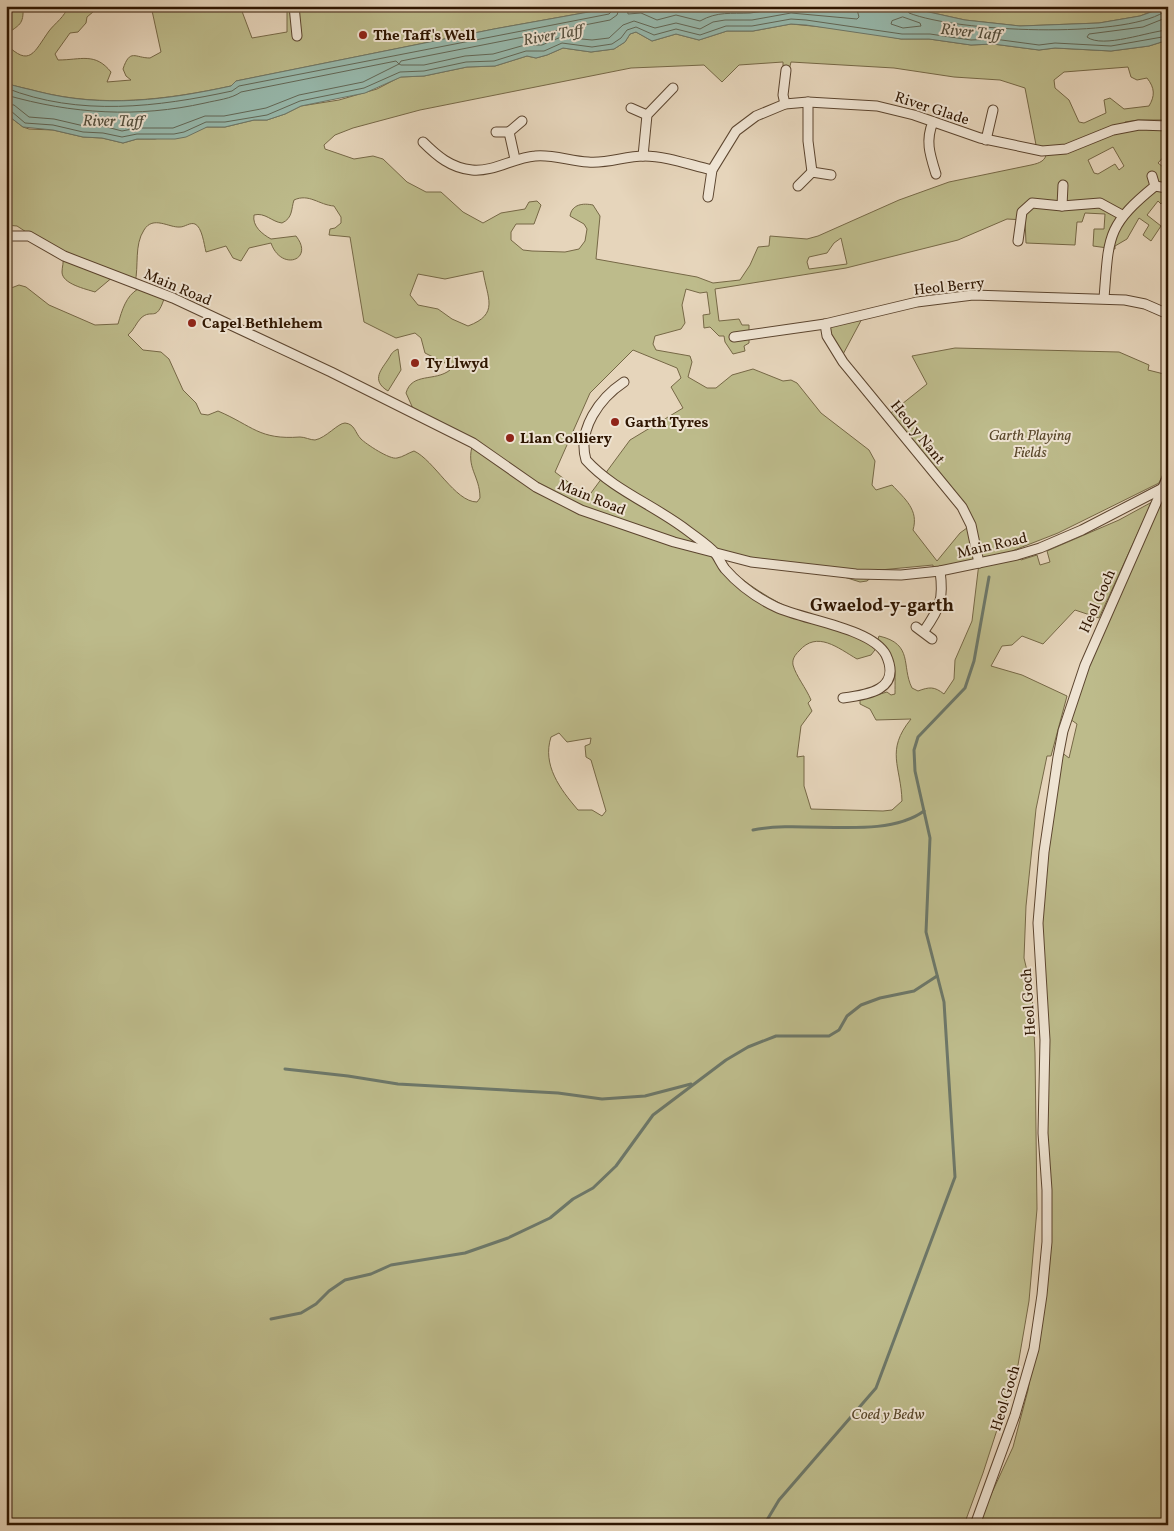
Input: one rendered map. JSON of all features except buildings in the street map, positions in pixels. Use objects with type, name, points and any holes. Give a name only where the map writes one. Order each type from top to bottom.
[{"type":"street","points":[[294,6],[297,36]]},
{"type":"street","points":[[785,104],[783,95],[786,70]]},
{"type":"street","points":[[643,156],[647,115],[672,88]]},
{"type":"street","points":[[808,102],[808,141],[812,172]]},
{"type":"street","name":"River Glade","points":[[708,197],[712,170],[728,141],[745,123],[770,108],[785,104],[808,102],[877,106],[986,140],[1042,151],[1057,151],[1113,130],[1138,126],[1168,126]]},
{"type":"street","points":[[631,108],[647,115]]},
{"type":"street","points":[[986,140],[993,110]]},
{"type":"street","points":[[496,132],[509,132],[522,121]]},
{"type":"street","points":[[933,122],[929,132],[928,146],[936,174]]},
{"type":"street","points":[[509,132],[516,159]]},
{"type":"street","points":[[423,142],[439,158],[462,169],[483,170],[516,159],[545,155],[600,163],[643,156],[667,159],[712,170]]},
{"type":"street","points":[[812,172],[831,175]]},
{"type":"street","points":[[798,186],[812,172]]},
{"type":"street","points":[[1152,176],[1155,186]]},
{"type":"street","points":[[1062,206],[1063,185]]},
{"type":"street","points":[[1155,186],[1167,188]]},
{"type":"street","points":[[1104,298],[1111,235],[1122,215],[1155,186]]},
{"type":"street","points":[[1018,242],[1019,220],[1026,206],[1032,203],[1062,206],[1100,203],[1122,215]]},
{"type":"street","name":"Main Road","points":[[6,236],[29,236],[64,256],[173,298],[339,376],[473,443],[536,487],[581,510],[715,553],[751,562],[856,574],[900,574],[940,571],[1017,555],[1048,544],[1099,522],[1163,488]]},
{"type":"street","name":"Heol Berry","points":[[734,336],[825,324],[917,302],[973,295],[1104,298],[1136,301],[1168,314]]},
{"type":"street","name":"Heol y Nant","points":[[825,324],[830,341],[843,362],[962,508],[971,525],[979,563]]},
{"type":"street","points":[[624,382],[603,398],[598,405],[584,439],[586,460],[604,476],[675,521],[715,553],[723,567],[736,580],[776,607],[848,631],[878,646],[886,655],[888,666],[889,677],[885,685],[877,691],[843,698]]},
{"type":"street","points":[[1163,488],[1168,476]]},
{"type":"street","name":"Heol Goch","points":[[975,1525],[1016,1415],[1034,1349],[1042,1295],[1047,1242],[1047,1190],[1043,1133],[1045,1040],[1038,924],[1045,843],[1058,757],[1063,731],[1085,665],[1163,488]]},
{"type":"street","points":[[932,639],[920,629],[940,606],[942,585],[940,571]]},
{"type":"green space","points":[[6,6],[23,6],[23,17],[20,24],[6,35]]},
{"type":"green space","points":[[68,6],[100,6],[87,17],[86,23],[78,32],[70,33],[55,54],[58,60],[93,59],[111,72],[107,82],[131,80],[126,76],[123,69],[128,58],[131,56],[150,58],[161,52],[151,6],[240,6],[252,38],[287,32],[287,6],[622,6],[494,29],[236,81],[231,86],[158,98],[109,101],[85,99],[61,96],[6,83],[6,44],[21,55],[31,54],[62,17]]},
{"type":"green space","points":[[861,6],[1165,6],[1140,16],[1099,23],[1020,26],[965,20],[906,7],[881,10]]},
{"type":"green space","points":[[791,24],[854,30],[901,39],[929,39],[971,45],[993,44],[1039,50],[1055,48],[1111,51],[1149,46],[1168,40],[1168,66],[1163,84],[1168,86],[1168,120],[1125,122],[1127,128],[1168,126],[1168,152],[1158,163],[1168,171],[1168,195],[1161,204],[1158,201],[1147,215],[1161,226],[1151,241],[1143,235],[1149,225],[1139,218],[1127,239],[1115,246],[1115,249],[1093,246],[1094,229],[1104,229],[1105,214],[1085,213],[1082,222],[1077,222],[1075,245],[1026,243],[1025,220],[1007,219],[958,240],[846,268],[715,289],[719,321],[739,319],[742,325],[749,325],[749,343],[744,346],[745,351],[733,354],[725,342],[724,336],[719,336],[710,327],[704,328],[703,315],[710,314],[707,292],[700,293],[686,289],[682,305],[685,323],[681,329],[655,336],[653,344],[656,350],[690,356],[692,362],[688,377],[707,388],[716,388],[732,375],[753,369],[783,381],[791,380],[797,383],[821,413],[869,450],[875,461],[872,485],[876,490],[892,485],[906,500],[914,516],[913,530],[937,561],[960,533],[971,525],[887,416],[927,384],[912,356],[955,348],[1119,352],[1149,365],[1148,370],[1168,375],[1168,462],[1159,483],[1058,533],[1012,551],[1021,560],[1037,555],[1040,565],[1050,562],[1047,551],[1119,520],[1152,502],[1099,618],[1075,610],[1043,644],[1022,636],[1012,645],[1002,646],[991,666],[1022,675],[1067,696],[1051,756],[1047,756],[1036,809],[1026,906],[1024,958],[1032,992],[1035,1053],[1037,1209],[1029,1301],[1018,1365],[964,1525],[6,1525],[6,290],[19,285],[26,287],[49,305],[95,325],[118,324],[127,299],[138,289],[164,299],[159,311],[141,318],[128,335],[143,350],[161,352],[169,359],[183,390],[196,403],[201,414],[208,415],[218,411],[265,434],[315,440],[345,423],[353,427],[361,439],[389,457],[397,458],[414,451],[422,456],[461,495],[477,502],[480,498],[471,459],[473,443],[415,413],[406,393],[413,382],[444,374],[450,370],[449,365],[425,353],[421,338],[415,333],[396,338],[364,322],[350,237],[329,235],[330,229],[335,228],[341,223],[341,217],[334,206],[299,198],[294,200],[290,216],[282,223],[262,215],[254,215],[256,226],[271,239],[296,236],[301,244],[302,251],[299,256],[288,260],[282,258],[276,252],[271,243],[249,248],[241,261],[233,258],[226,246],[206,252],[201,232],[195,224],[176,227],[152,223],[144,230],[139,242],[135,283],[114,276],[95,292],[66,280],[62,272],[63,256],[17,226],[6,225],[6,114],[23,127],[29,129],[53,130],[123,143],[137,139],[155,139],[207,127],[225,127],[254,120],[267,120],[301,106],[339,100],[377,89],[400,77],[424,76],[467,67],[495,66],[527,56],[536,58],[563,48],[591,52],[614,49],[625,42],[630,34],[636,32],[652,41],[676,34],[699,40],[727,31],[753,31]],"holes":[[[783,62],[783,69],[789,70],[791,62],[894,68],[954,77],[1000,80],[1025,88],[1037,150],[1047,151],[1042,161],[1034,164],[949,182],[899,200],[818,236],[807,239],[770,236],[769,246],[758,247],[750,265],[740,280],[713,283],[697,277],[596,259],[600,216],[593,205],[578,205],[571,212],[570,216],[584,224],[587,229],[585,241],[579,249],[565,252],[523,250],[511,240],[511,232],[516,224],[534,224],[541,205],[537,201],[529,202],[525,209],[501,213],[483,223],[463,212],[441,192],[426,192],[407,182],[383,159],[373,156],[354,159],[325,149],[324,145],[335,135],[353,128],[420,110],[631,68],[704,65],[722,82],[739,65]],[[1128,67],[1131,77],[1137,80],[1147,78],[1152,85],[1153,95],[1149,106],[1124,109],[1110,98],[1104,100],[1106,113],[1084,123],[1079,122],[1069,100],[1055,88],[1054,80],[1064,72]],[[1113,147],[1124,166],[1119,170],[1115,164],[1098,174],[1094,173],[1088,160]],[[841,238],[847,264],[809,269],[807,262],[809,257],[827,253],[834,243]],[[483,271],[489,304],[488,310],[478,321],[468,326],[452,319],[438,309],[418,305],[410,295],[418,274],[445,279]],[[633,350],[677,368],[681,378],[671,387],[683,408],[630,440],[588,497],[555,472],[590,393]],[[716,553],[825,571],[860,582],[867,581],[880,570],[933,565],[933,572],[979,563],[972,621],[955,660],[954,679],[944,694],[934,688],[918,691],[912,688],[902,650],[897,644],[879,636],[878,639],[889,652],[894,664],[895,694],[891,695],[887,692],[860,700],[860,704],[870,709],[876,720],[911,719],[898,740],[896,759],[902,801],[892,810],[811,809],[804,786],[804,756],[797,757],[801,726],[812,711],[808,703],[811,700],[793,665],[795,656],[806,645],[820,641],[835,646],[857,659],[871,655],[878,646],[791,609],[749,584],[731,570]],[[559,733],[567,742],[591,738],[590,744],[585,746],[586,757],[591,760],[606,811],[602,816],[592,810],[578,810],[571,802],[554,776],[549,757],[551,737]]]},
{"type":"green space","points":[[864,315],[841,358],[825,324]]},
{"type":"green space","points":[[398,349],[401,370],[388,391],[380,383],[379,374],[394,351]]},
{"type":"green space","points":[[1168,481],[1168,1525],[977,1525],[1013,1447],[1028,1390],[1046,1281],[1046,1132],[1040,930],[1043,876],[1061,752],[1069,758],[1077,724],[1070,719],[1082,679]]},
{"type":"water","name":"River Taff","points":[[622,6],[861,6],[881,10],[906,7],[965,20],[1020,26],[1099,23],[1140,16],[1168,6],[1168,40],[1149,46],[1111,51],[1055,48],[1039,50],[993,44],[971,45],[929,39],[901,39],[791,24],[753,31],[727,31],[699,40],[676,34],[652,41],[636,32],[630,34],[625,42],[614,49],[591,52],[563,48],[536,58],[527,56],[495,66],[467,67],[424,76],[401,77],[365,93],[301,106],[267,120],[254,120],[225,127],[207,127],[186,137],[175,139],[137,139],[123,143],[53,130],[23,127],[6,114],[6,83],[64,97],[88,100],[136,100],[183,95],[231,86],[236,81],[494,29]]},
{"type":"waterway","points":[[764,1525],[779,1500],[876,1388],[955,1177],[944,1002],[926,932],[930,838],[915,771],[914,750],[918,737],[965,688],[974,661],[989,577]]},
{"type":"waterway","points":[[753,830],[773,827],[842,828],[887,825],[907,820],[924,811]]},
{"type":"waterway","points":[[271,1319],[301,1313],[316,1304],[329,1291],[345,1280],[371,1274],[391,1265],[465,1253],[508,1238],[550,1218],[573,1199],[593,1188],[616,1166],[653,1115],[726,1060],[748,1047],[776,1036],[829,1036],[839,1030],[847,1016],[861,1005],[880,998],[914,991],[937,976]]},
{"type":"waterway","points":[[285,1069],[398,1084],[558,1093],[602,1099],[645,1096],[691,1084]]},
{"type":"place","name":"The Taff's Well","points":[[363,35]]},
{"type":"place","name":"Capel Bethlehem","points":[[192,323]]},
{"type":"place","name":"Ty Llwyd","points":[[415,363]]},
{"type":"place","name":"Garth Tyres","points":[[615,422]]},
{"type":"place","name":"Llan Colliery","points":[[510,438]]},
{"type":"district","name":"Gwaelod-y-garth","points":[[882,605]]},
{"type":"park label","name":"Garth Playing Fields","points":[[1030,444]]},
{"type":"park label","name":"Coed y Bedw","points":[[888,1414]]}]
